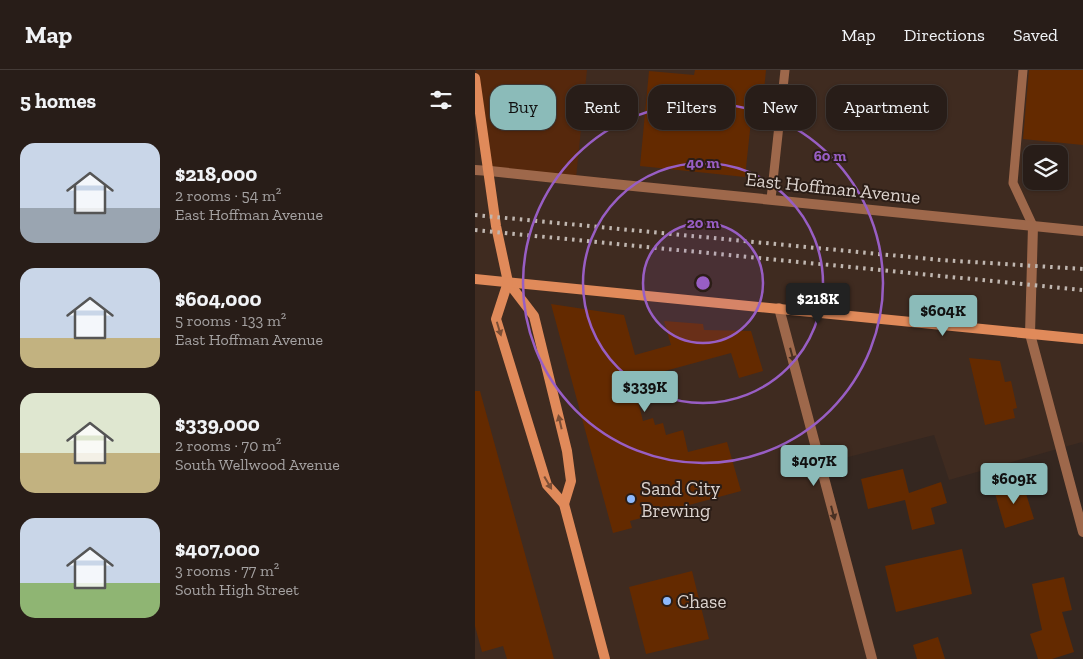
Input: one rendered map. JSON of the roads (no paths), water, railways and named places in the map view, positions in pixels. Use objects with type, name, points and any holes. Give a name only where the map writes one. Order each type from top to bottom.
[{"type":"main road","points":[[475,78],[497,226],[508,282],[535,316],[570,471],[571,480],[564,504]]},
{"type":"main road","points":[[475,279],[1083,339]]},
{"type":"main road","points":[[508,282],[496,319],[547,485],[564,504],[605,659]]},
{"type":"street","name":"East Hoffman Avenue","points":[[475,170],[1083,231]]},
{"type":"street","points":[[1033,226],[1030,334],[1083,532]]},
{"type":"street","points":[[779,308],[872,659]]},
{"type":"lane","points":[[771,200],[785,70]]},
{"type":"lane","points":[[1023,70],[1013,183],[1033,226]]},
{"type":"railway","points":[[475,215],[941,260],[1083,269]]},
{"type":"railway","points":[[475,230],[1083,290]]},
{"type":"place","name":"Sand City Brewing","points":[[631,499]]},
{"type":"place","name":"Chase","points":[[667,601]]}]
